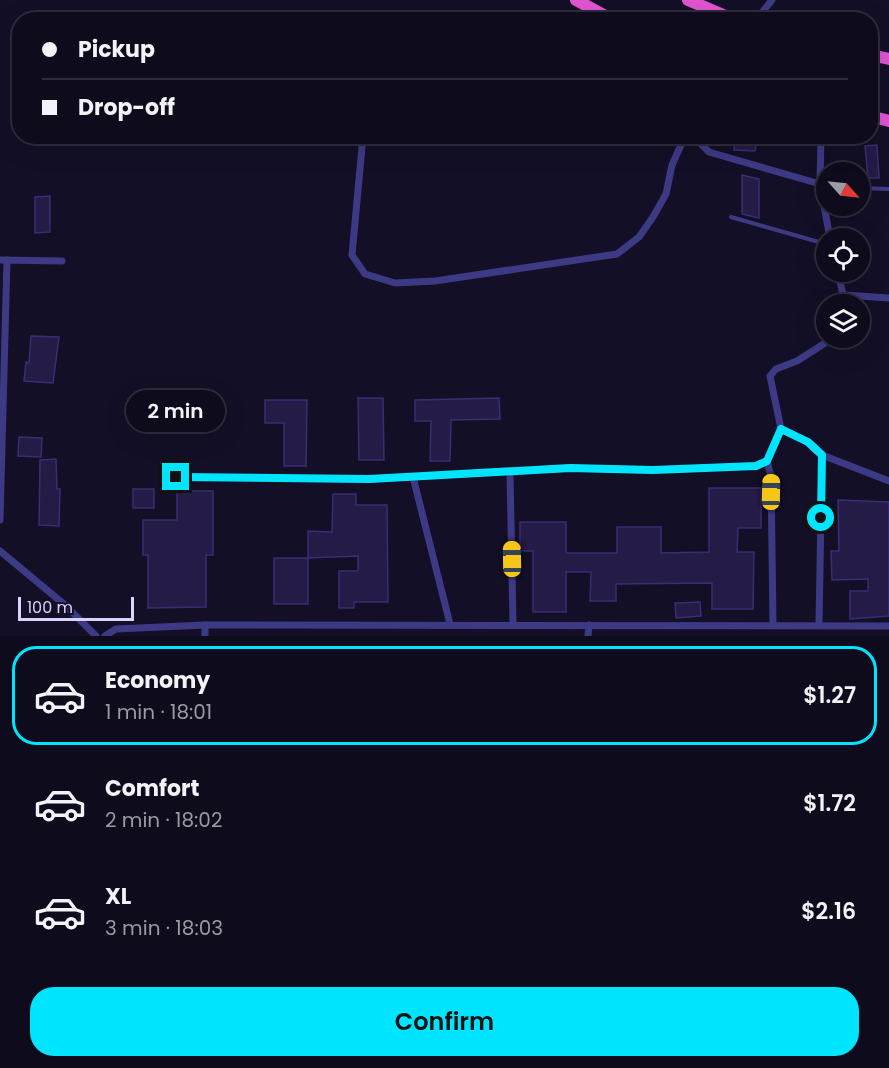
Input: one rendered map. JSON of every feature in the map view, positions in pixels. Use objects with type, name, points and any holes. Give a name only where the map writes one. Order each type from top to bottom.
[{"type":"highway","points":[[576,0],[599,12]]},
{"type":"highway","points":[[688,0],[716,12]]},
{"type":"street","points":[[762,12],[772,0]]},
{"type":"street","points":[[362,144],[352,255],[364,274],[395,283],[503,272],[617,254],[639,237],[658,209],[666,194],[672,165],[681,144]]},
{"type":"street","points":[[701,144],[709,153],[816,182]]},
{"type":"street","points":[[821,144],[822,162]]},
{"type":"street","points":[[0,520],[4,260],[62,261]]},
{"type":"street","points":[[870,297],[889,298]]},
{"type":"street","points":[[773,624],[771,476],[767,461],[781,429],[770,376],[776,369],[797,361],[817,348]]},
{"type":"street","points":[[781,429],[808,442],[822,455],[889,481]]},
{"type":"street","points":[[819,624],[822,455]]},
{"type":"street","points":[[176,477],[369,479],[570,468],[653,470],[756,466],[767,461]]},
{"type":"street","points":[[510,472],[513,624]]},
{"type":"street","points":[[412,477],[450,624]]},
{"type":"street","points":[[0,551],[66,605],[96,636]]},
{"type":"street","points":[[105,636],[116,629],[205,625],[819,624],[889,626]]},
{"type":"street","points":[[205,625],[205,636]]},
{"type":"street","points":[[588,636],[589,625]]},
{"type":"street","points":[[285,626],[285,636]]},
{"type":"lane","points":[[870,188],[889,189]]},
{"type":"lane","points":[[731,217],[816,241]]},
{"type":"building","points":[[735,144],[756,144],[755,151],[734,150]]},
{"type":"building","points":[[877,145],[879,178],[870,178],[870,162],[866,162],[865,146]]},
{"type":"building","points":[[742,175],[759,179],[759,218],[742,214]]},
{"type":"building","points":[[50,196],[50,232],[35,233],[35,197]]},
{"type":"building","points":[[31,336],[59,337],[53,383],[24,381],[26,362],[29,363]]},
{"type":"building","points":[[358,398],[383,398],[384,460],[359,460]]},
{"type":"building","points":[[499,398],[500,419],[451,420],[450,461],[430,461],[431,421],[415,421],[415,400]]},
{"type":"building","points":[[265,400],[307,400],[306,466],[284,466],[284,423],[265,423]]},
{"type":"building","points":[[19,437],[42,438],[41,457],[18,456]]},
{"type":"building","points":[[56,459],[57,489],[60,489],[59,526],[39,525],[40,460]]},
{"type":"building","points":[[709,488],[761,488],[761,528],[738,528],[737,552],[754,552],[753,609],[712,609],[712,583],[616,584],[616,601],[590,601],[591,572],[566,572],[566,612],[533,612],[533,551],[520,551],[520,522],[566,522],[566,553],[617,553],[617,527],[661,527],[661,553],[709,552]]},
{"type":"building","points":[[133,489],[154,489],[154,508],[133,508]]},
{"type":"building","points":[[177,491],[213,491],[213,555],[206,555],[206,607],[148,608],[148,555],[143,555],[143,520],[177,520]]},
{"type":"building","points":[[333,494],[356,494],[356,505],[387,505],[388,602],[354,602],[354,608],[339,608],[339,571],[358,571],[358,556],[308,558],[308,531],[332,532]]},
{"type":"building","points":[[838,500],[889,502],[889,616],[850,619],[850,591],[868,591],[868,579],[832,580],[831,551],[839,551]]},
{"type":"building","points":[[274,558],[308,558],[308,604],[274,604]]},
{"type":"building","points":[[700,602],[701,616],[676,618],[675,603]]},
{"type":"route","points":[[176,477],[369,479],[570,468],[653,470],[756,466],[767,461],[781,429],[808,442],[822,455],[821,518]]}]
